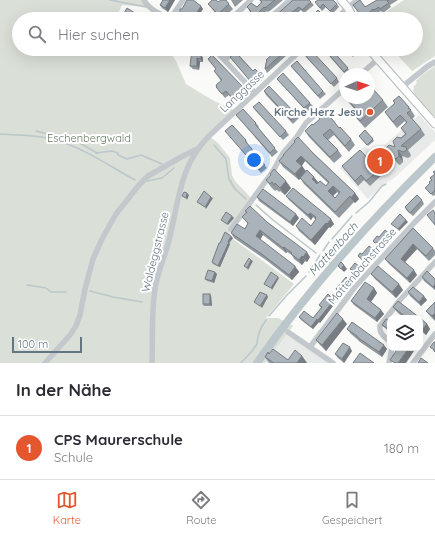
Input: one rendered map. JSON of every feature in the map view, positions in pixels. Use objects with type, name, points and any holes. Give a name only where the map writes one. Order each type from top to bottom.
[{"type":"main road","points":[[341,0],[350,12]]},
{"type":"main road","points":[[375,56],[435,124]]},
{"type":"street","points":[[144,0],[148,7],[158,12]]},
{"type":"street","points":[[176,12],[183,0]]},
{"type":"street","points":[[238,12],[251,0]]},
{"type":"street","points":[[277,12],[290,0]]},
{"type":"street","points":[[344,12],[358,0]]},
{"type":"street","points":[[221,56],[255,93]]},
{"type":"street","points":[[225,60],[229,56]]},
{"type":"street","name":"Langgasse","points":[[197,149],[295,56]]},
{"type":"street","points":[[368,68],[378,59]]},
{"type":"street","points":[[402,87],[435,62]]},
{"type":"street","points":[[231,229],[273,171],[283,153],[306,123],[339,93]]},
{"type":"street","points":[[45,363],[76,326],[86,281],[93,259],[106,230],[119,210],[148,176],[197,149]]},
{"type":"street","name":"Waldeggstrasse","points":[[152,363],[153,305],[155,285],[169,240],[183,179],[190,161],[197,149]]},
{"type":"street","name":"Mattenbachstrasse","points":[[310,347],[355,287],[435,202]]},
{"type":"street","points":[[388,315],[400,300],[435,262]]},
{"type":"street","points":[[387,317],[380,326],[382,334],[387,339]]},
{"type":"street","points":[[288,332],[333,363]]},
{"type":"street","points":[[413,363],[435,334]]},
{"type":"street","points":[[389,363],[392,351]]},
{"type":"shaded area","points":[[419,115],[435,132],[435,140],[393,179],[385,183],[368,199],[340,168],[365,146],[374,154]]},
{"type":"shaded area","points":[[288,332],[333,363],[265,363]]},
{"type":"green space","name":"Eschenbergwald","points":[[0,0],[144,0],[148,7],[122,5],[119,12],[12,12],[12,56],[173,56],[186,84],[214,101],[236,111],[209,136],[218,143],[230,158],[232,175],[235,181],[252,199],[231,229],[229,236],[294,284],[266,318],[278,318],[293,326],[265,363],[0,363]]},
{"type":"green space","points":[[404,0],[435,0],[435,56],[412,71],[398,56],[423,56],[423,12],[386,12]]},
{"type":"green space","points":[[435,66],[435,117],[413,91],[414,86],[417,83],[416,81]]},
{"type":"building","points":[[163,0],[170,0],[165,8],[160,5]]},
{"type":"building","points":[[187,0],[193,0],[201,6],[197,12],[180,12],[180,9],[182,9]]},
{"type":"building","points":[[212,0],[216,0],[218,2],[221,0],[226,0],[229,4],[220,12],[216,12],[208,4]]},
{"type":"building","points":[[260,0],[275,0],[259,12],[250,12],[251,11],[247,7],[251,3],[257,7],[262,2]]},
{"type":"building","points":[[293,0],[309,0],[311,2],[302,10],[299,7],[292,12],[280,12]]},
{"type":"building","points":[[318,0],[333,0],[337,4],[330,11],[323,4],[320,8],[315,2]]},
{"type":"building","points":[[360,0],[365,7],[377,0],[389,0],[387,1],[389,3],[380,9],[379,7],[370,12],[358,12],[353,5]]},
{"type":"building","points":[[127,8],[133,12],[125,12]]},
{"type":"building","points":[[191,56],[201,56],[201,59],[197,58],[197,66],[190,66]]},
{"type":"building","points":[[213,56],[244,88],[240,91],[241,92],[232,98],[226,91],[222,94],[216,85],[222,80],[214,71],[216,69],[208,59]]},
{"type":"building","points":[[239,56],[253,71],[255,69],[260,74],[258,75],[259,76],[251,82],[230,57]]},
{"type":"building","points":[[270,56],[280,56],[265,69],[266,60]]},
{"type":"building","points":[[306,56],[317,56],[337,78],[331,84]]},
{"type":"building","points":[[330,56],[337,56],[348,68],[341,68]]},
{"type":"building","points":[[297,61],[323,91],[318,96],[291,66]]},
{"type":"building","points":[[283,73],[310,103],[304,108],[277,79]]},
{"type":"building","points":[[269,86],[297,115],[291,120],[264,91]]},
{"type":"building","points":[[375,91],[383,100],[360,121],[352,112],[356,109],[351,104],[375,104]]},
{"type":"building","points":[[399,96],[411,110],[407,113],[421,129],[401,146],[406,147],[407,150],[403,152],[398,150],[399,156],[396,159],[388,150],[386,150],[386,148],[389,145],[395,147],[393,141],[397,137],[401,138],[406,134],[401,128],[407,122],[400,115],[393,122],[385,112],[395,103],[393,101]]},
{"type":"building","points":[[259,102],[286,131],[280,137],[253,107]]},
{"type":"building","points":[[243,109],[275,148],[270,153],[236,115]]},
{"type":"building","points":[[325,110],[339,128],[340,127],[351,139],[345,146],[330,129],[323,135],[338,150],[330,157],[305,131],[320,119],[318,116]]},
{"type":"building","points":[[232,125],[246,140],[245,141],[265,165],[259,170],[225,131]]},
{"type":"building","points":[[365,130],[373,139],[367,145],[359,136]]},
{"type":"building","points":[[298,137],[355,193],[351,198],[350,196],[335,212],[300,178],[307,170],[314,177],[312,179],[317,184],[320,181],[326,186],[329,182],[301,156],[296,161],[302,166],[295,174],[279,161],[295,142],[294,141]],"holes":[[[333,186],[340,192],[335,198],[328,191]]]},
{"type":"building","points":[[360,150],[380,170],[366,181],[361,175],[355,181],[342,166]]},
{"type":"building","points":[[274,169],[286,181],[280,188],[275,183],[274,185],[272,182],[270,184],[266,180]]},
{"type":"building","points":[[435,174],[435,190],[431,194],[425,188],[432,180],[430,178]]},
{"type":"building","points":[[293,188],[331,219],[311,240],[296,226],[302,218],[311,226],[316,217],[310,213],[308,215],[286,196]]},
{"type":"building","points":[[263,189],[296,214],[290,222],[257,197]]},
{"type":"building","points":[[204,191],[211,197],[205,207],[197,202]]},
{"type":"building","points":[[184,192],[187,193],[186,198],[182,196]]},
{"type":"building","points":[[417,195],[422,200],[410,213],[405,207]]},
{"type":"building","points":[[250,206],[267,222],[307,252],[299,260],[291,254],[292,253],[260,230],[256,236],[295,266],[289,275],[231,233],[237,224],[245,229],[248,223],[242,217]]},
{"type":"building","points":[[433,210],[435,213],[435,225],[427,215]]},
{"type":"building","points":[[226,212],[232,216],[227,224],[221,220]]},
{"type":"building","points":[[400,214],[406,220],[398,229],[391,224]]},
{"type":"building","points":[[413,228],[433,248],[426,256],[413,244],[401,259],[414,270],[407,278],[385,259]]},
{"type":"building","points":[[385,230],[392,236],[381,247],[377,242],[375,243],[373,241]]},
{"type":"building","points":[[225,232],[231,236],[218,266],[212,262]]},
{"type":"building","points":[[369,246],[376,251],[367,259],[368,260],[366,263],[358,256],[360,253],[362,254]]},
{"type":"building","points":[[249,258],[251,260],[247,268],[244,266]]},
{"type":"building","points":[[341,262],[344,265],[341,269],[338,266]]},
{"type":"building","points":[[355,263],[360,267],[355,273],[350,269]]},
{"type":"building","points":[[378,266],[399,284],[392,292],[371,274]]},
{"type":"building","points":[[208,270],[215,272],[212,281],[205,279]]},
{"type":"building","points":[[427,271],[435,279],[435,284],[433,287],[422,277]]},
{"type":"building","points":[[271,272],[278,277],[271,288],[264,284]]},
{"type":"building","points":[[346,277],[350,281],[341,293],[336,289]]},
{"type":"building","points":[[365,282],[374,288],[367,299],[381,310],[375,318],[351,301]]},
{"type":"building","points":[[413,287],[424,296],[419,302],[408,292]]},
{"type":"building","points":[[260,292],[267,295],[260,306],[254,302]]},
{"type":"building","points":[[203,294],[210,294],[210,304],[203,304]]},
{"type":"building","points":[[328,294],[334,300],[311,327],[299,317],[304,311],[313,318],[322,307],[319,305]]},
{"type":"building","points":[[398,301],[416,315],[403,315],[393,307]]},
{"type":"building","points":[[435,302],[435,313],[432,316],[426,311]]},
{"type":"building","points":[[337,313],[343,319],[322,345],[316,340]]},
{"type":"building","points":[[386,319],[387,320],[387,328],[382,325]]},
{"type":"building","points":[[423,321],[427,324],[423,329]]},
{"type":"building","points":[[352,322],[384,345],[379,352],[347,329]]},
{"type":"building","points":[[435,342],[435,352],[430,347]]},
{"type":"building","points":[[343,343],[350,347],[342,359],[335,354]]},
{"type":"building","points":[[273,349],[288,360],[295,350],[302,356],[297,363],[274,363],[265,357],[268,352],[269,354]]},
{"type":"building","points":[[396,351],[407,351],[398,363],[390,360]]},
{"type":"building","points":[[360,353],[374,363],[353,363]]},
{"type":"building","points":[[421,358],[428,363],[418,363]]},
{"type":"waterway","points":[[110,0],[146,7]]},
{"type":"waterway","points":[[36,131],[78,142],[97,153]]},
{"type":"waterway","points":[[0,134],[37,136],[68,144],[78,148],[135,180]]},
{"type":"waterway","points":[[214,145],[226,159],[229,179],[235,189],[246,199]]},
{"type":"waterway","points":[[96,153],[112,151],[127,159],[141,155],[162,164]]},
{"type":"waterway","name":"Mattenbach","points":[[257,363],[298,308],[341,256],[435,157]]},
{"type":"waterway","points":[[147,181],[162,178],[174,168]]},
{"type":"waterway","points":[[356,213],[369,202],[382,186],[386,184]]},
{"type":"waterway","points":[[256,205],[316,253]]},
{"type":"waterway","points":[[332,239],[352,216]]},
{"type":"waterway","points":[[323,251],[329,242]]},
{"type":"waterway","points":[[309,272],[320,255]]},
{"type":"waterway","points":[[324,259],[333,265]]},
{"type":"waterway","points":[[269,316],[306,276]]},
{"type":"waterway","points":[[27,285],[46,288],[51,292],[66,292]]},
{"type":"waterway","points":[[90,291],[142,302]]},
{"type":"waterway","points":[[241,363],[257,344],[262,325],[266,320]]},
{"type":"place","name":"Kirche Herz Jesu","points":[[370,112]]},
{"type":"place","name":"CPS Maurerschule","points":[[380,161]]}]
